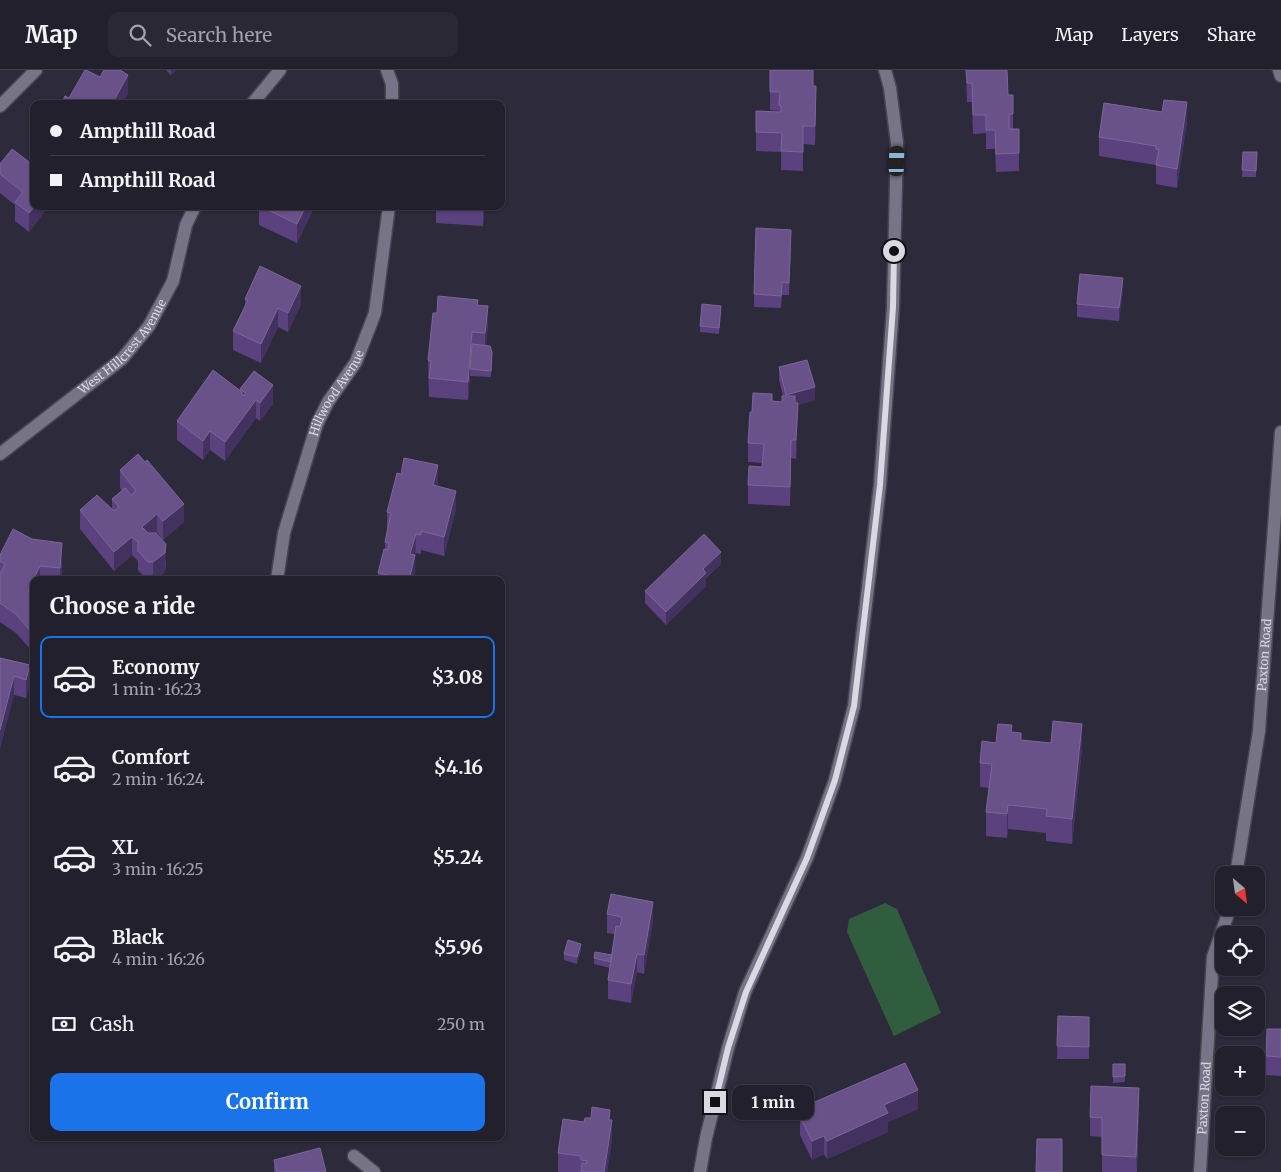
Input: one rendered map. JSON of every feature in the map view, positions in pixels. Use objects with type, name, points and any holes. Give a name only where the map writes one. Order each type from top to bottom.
[{"type":"street","points":[[0,106],[36,70]]},
{"type":"street","points":[[255,100],[280,70]]},
{"type":"street","points":[[387,70],[392,84],[392,100]]},
{"type":"street","points":[[700,1172],[719,1084],[746,992],[807,858],[835,780],[854,706],[880,485],[893,307],[898,143],[890,88],[885,70]]},
{"type":"street","points":[[1279,70],[1281,76]]},
{"type":"street","name":"West Hillcrest Avenue","points":[[0,454],[122,358],[150,326],[173,282],[186,225],[192,210]]},
{"type":"street","name":"Hillwood Avenue","points":[[277,576],[284,533],[316,424],[328,402],[356,362],[375,313],[388,210]]},
{"type":"street","name":"Paxton Road","points":[[1237,866],[1259,731],[1281,432]]},
{"type":"street","name":"Paxton Road","points":[[1200,1172],[1214,957],[1227,916]]},
{"type":"street","points":[[354,1156],[374,1172]]},
{"type":"green space","points":[[885,903],[897,909],[941,1013],[894,1036],[847,932],[849,919]]},
{"type":"building","points":[[85,70],[100,77],[104,70],[120,70],[128,75],[114,100],[63,100],[65,96],[69,98]]},
{"type":"building","points":[[770,70],[813,70],[813,86],[816,86],[815,126],[803,126],[803,152],[781,151],[782,133],[756,132],[756,111],[781,112],[781,106],[779,105],[780,92],[770,92]]},
{"type":"building","points":[[966,70],[1007,70],[1008,95],[1013,95],[1013,114],[1009,114],[1009,129],[1019,129],[1019,153],[996,154],[995,130],[986,130],[986,115],[973,115],[972,83],[967,83]]},
{"type":"building","points":[[1164,100],[1187,102],[1177,169],[1156,165],[1159,149],[1156,149],[1156,146],[1099,137],[1104,103],[1162,112]]},
{"type":"building","points":[[12,149],[30,162],[30,210],[32,210],[29,213],[15,202],[23,192],[0,174],[0,164]]},
{"type":"building","points":[[1243,152],[1257,152],[1256,171],[1242,170]]},
{"type":"building","points":[[268,210],[304,210],[297,224]]},
{"type":"building","points":[[756,228],[791,230],[789,283],[782,282],[781,296],[754,294]]},
{"type":"building","points":[[260,266],[301,286],[288,313],[278,308],[261,344],[233,331],[248,300],[245,299]]},
{"type":"building","points":[[1080,274],[1123,278],[1119,308],[1077,304]]},
{"type":"building","points":[[438,296],[478,300],[477,305],[488,306],[485,333],[472,332],[468,382],[429,378],[431,361],[428,360],[433,313],[437,313]]},
{"type":"building","points":[[702,304],[721,306],[719,328],[700,326]]},
{"type":"building","points":[[472,344],[490,346],[492,352],[491,371],[470,369]]},
{"type":"building","points":[[807,360],[815,387],[786,395],[779,367]]},
{"type":"building","points":[[213,370],[242,392],[244,396],[246,393],[240,389],[254,371],[273,385],[260,403],[256,400],[225,442],[210,431],[203,441],[177,421]]},
{"type":"building","points":[[753,393],[772,394],[772,401],[782,402],[782,396],[795,396],[795,403],[798,403],[796,440],[791,440],[790,487],[748,485],[749,466],[762,467],[764,444],[748,443]]},
{"type":"building","points":[[138,454],[145,462],[147,460],[184,504],[163,521],[157,514],[142,527],[148,533],[156,533],[166,544],[165,553],[153,562],[148,562],[138,551],[138,542],[132,537],[114,552],[80,510],[97,495],[114,511],[119,507],[112,499],[125,488],[131,495],[136,491],[120,470]]},
{"type":"building","points":[[404,458],[438,465],[433,485],[456,491],[444,537],[421,531],[421,535],[416,534],[410,554],[415,555],[410,576],[391,576],[378,573],[384,549],[388,550],[389,543],[385,542],[391,513],[387,512],[397,473],[401,474]]},
{"type":"building","points":[[13,529],[32,539],[62,543],[60,568],[40,566],[35,576],[30,576],[28,591],[30,592],[30,631],[16,614],[0,603],[0,574],[5,564],[0,561],[0,555]]},
{"type":"building","points":[[704,534],[721,552],[703,569],[706,573],[666,612],[645,591]]},
{"type":"building","points":[[0,658],[30,665],[26,680],[14,676],[0,730]]},
{"type":"building","points":[[1053,721],[1082,724],[1072,819],[1046,816],[1047,809],[1008,805],[1007,814],[986,812],[992,764],[980,763],[982,741],[996,743],[998,724],[1012,725],[1011,732],[1021,733],[1021,740],[1051,743]]},
{"type":"building","points":[[611,894],[653,902],[644,955],[637,954],[631,984],[608,980],[616,926],[620,927],[622,917],[607,914]]},
{"type":"building","points":[[568,940],[581,944],[577,957],[564,954]]},
{"type":"building","points":[[595,952],[612,955],[611,962],[594,958]]},
{"type":"building","points":[[1058,1016],[1089,1017],[1089,1047],[1057,1046]]},
{"type":"building","points":[[1267,1029],[1281,1029],[1281,1057],[1266,1056]]},
{"type":"building","points":[[905,1063],[918,1090],[884,1105],[888,1113],[827,1141],[824,1136],[812,1141],[800,1117],[813,1111],[810,1104]]},
{"type":"building","points":[[1113,1064],[1125,1064],[1125,1076],[1113,1077]]},
{"type":"building","points":[[1091,1086],[1139,1088],[1136,1157],[1102,1155],[1102,1118],[1090,1117]]},
{"type":"building","points":[[592,1107],[610,1110],[609,1120],[612,1120],[604,1172],[581,1172],[582,1163],[586,1164],[587,1161],[581,1160],[581,1156],[558,1153],[563,1119],[584,1122],[585,1118],[591,1118]]},
{"type":"building","points":[[1037,1139],[1062,1139],[1062,1172],[1036,1172]]},
{"type":"building","points":[[320,1148],[326,1172],[277,1172],[274,1160]]},
{"type":"route","points":[[715,1102],[728,1048],[746,992],[807,858],[835,780],[854,706],[880,485],[893,307],[894,251]]}]
